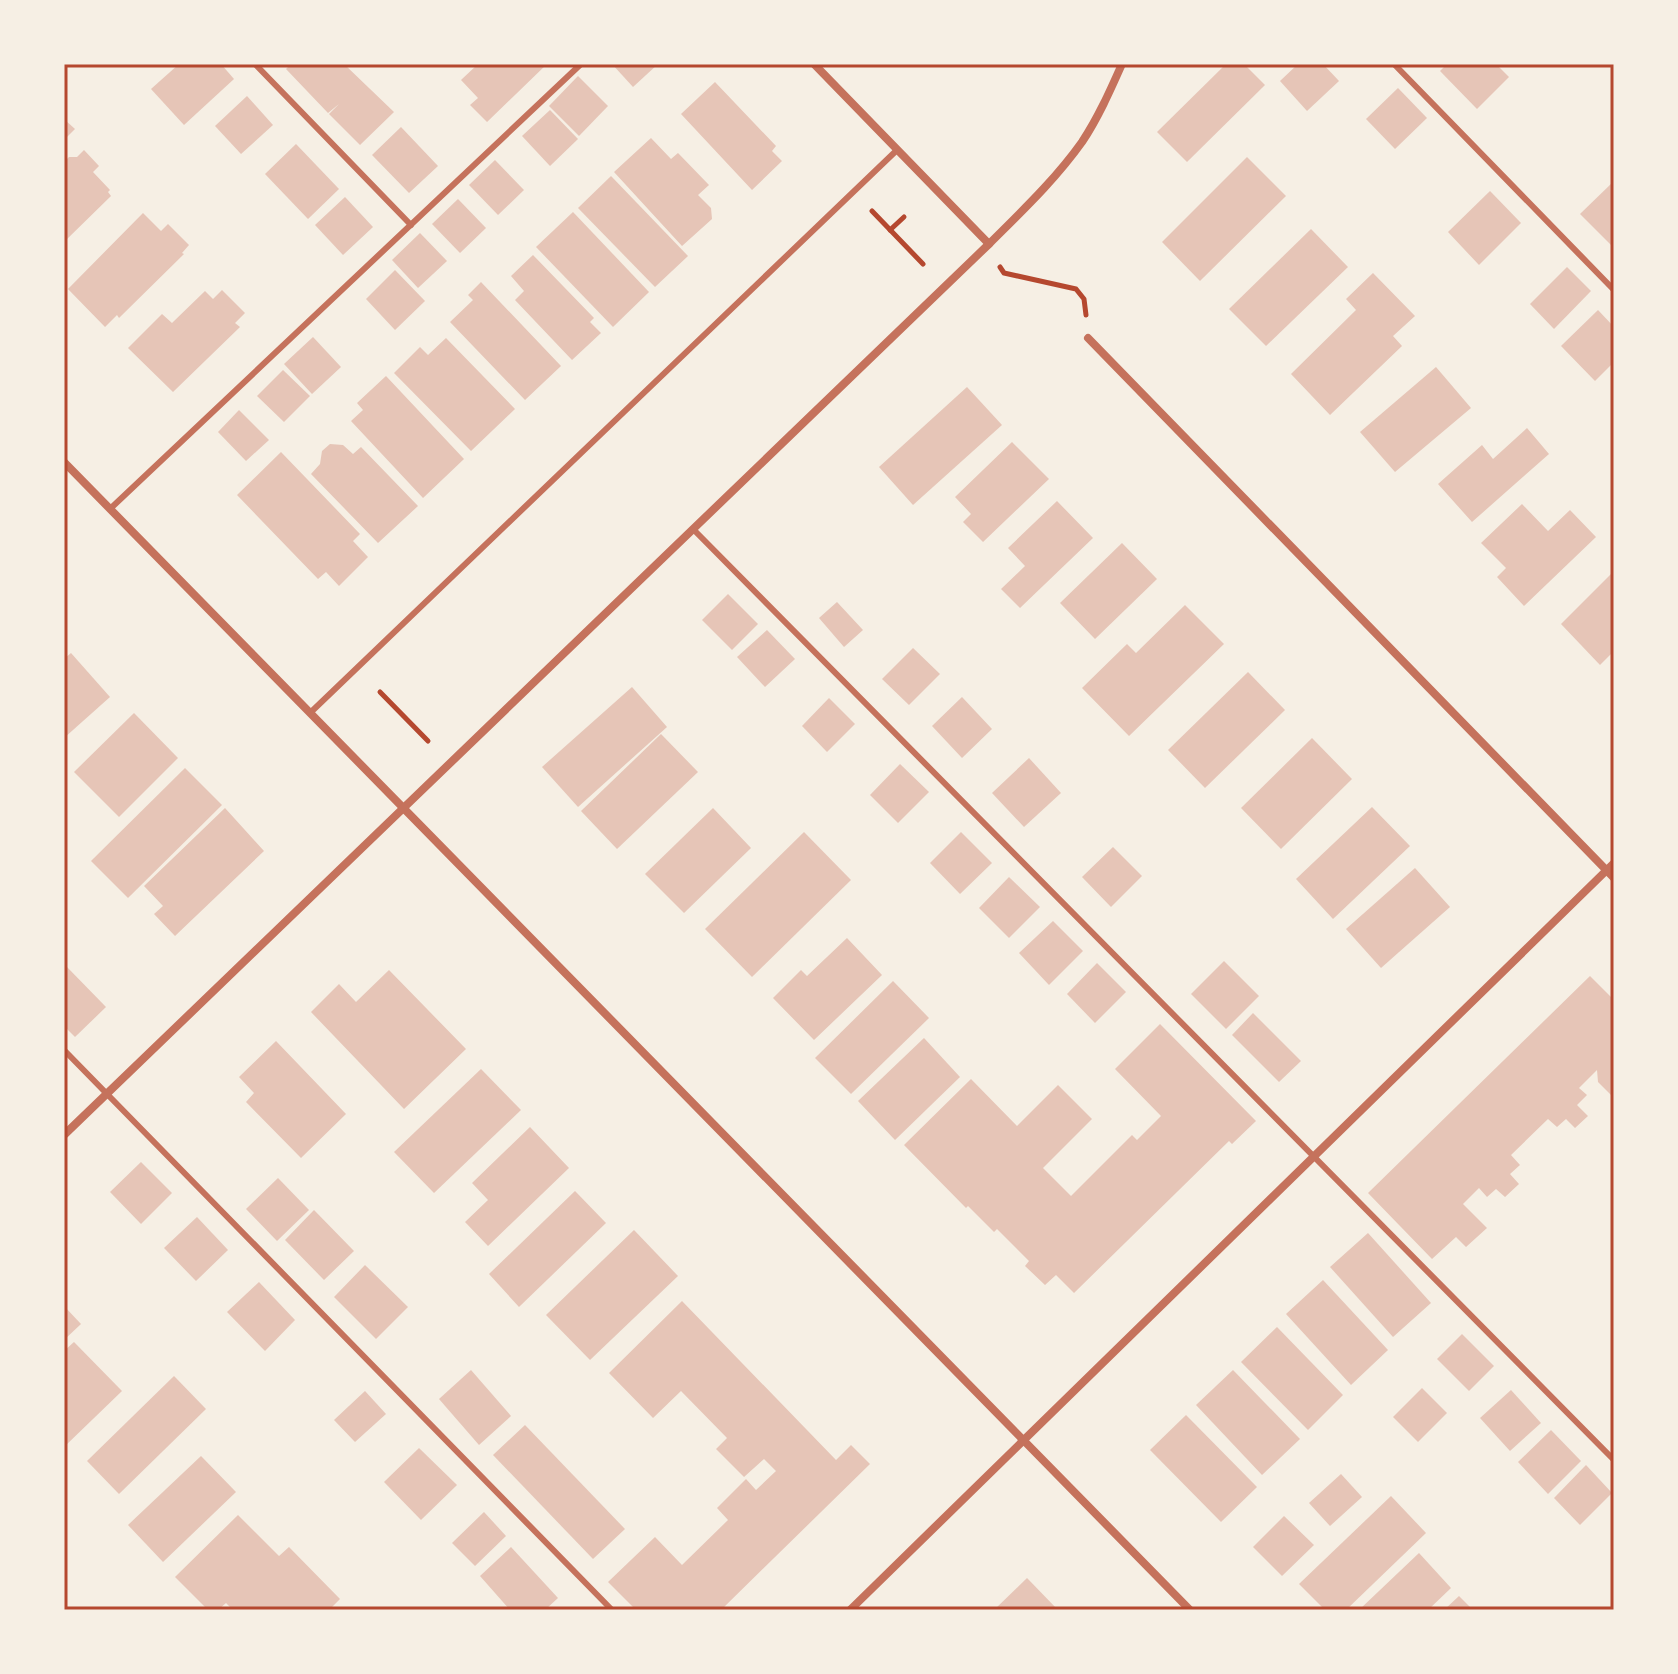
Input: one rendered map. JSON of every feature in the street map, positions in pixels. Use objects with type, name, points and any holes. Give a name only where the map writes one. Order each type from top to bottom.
[{"type":"street","points":[[814,64],[989,244]]},
{"type":"street","points":[[64,1135],[989,244],[1051,180],[1082,142],[1122,64]]},
{"type":"street","points":[[1088,338],[1614,878]]},
{"type":"street","points":[[64,462],[1190,1610]]},
{"type":"street","points":[[850,1610],[1614,863]]},
{"type":"lane","points":[[255,64],[411,225]]},
{"type":"lane","points":[[110,509],[581,64]]},
{"type":"lane","points":[[1394,64],[1614,290]]},
{"type":"lane","points":[[310,713],[897,150]]},
{"type":"lane","points":[[693,529],[1614,1460]]},
{"type":"lane","points":[[64,1050],[612,1610]]},
{"type":"path","points":[[872,211],[923,264]]},
{"type":"path","points":[[890,230],[904,217]]},
{"type":"path","points":[[1004,273],[1076,289],[1084,299]]},
{"type":"path","points":[[380,692],[428,741]]},
{"type":"building","points":[[179,64],[221,64],[234,79],[184,125],[151,89]]},
{"type":"building","points":[[291,64],[344,64],[394,112],[360,145],[329,114],[339,104],[328,113],[286,69]]},
{"type":"building","points":[[478,64],[547,64],[487,122],[470,105],[478,98],[461,80]]},
{"type":"building","points":[[612,64],[658,64],[633,87]]},
{"type":"building","points":[[1226,64],[1244,64],[1265,85],[1187,162],[1157,132]]},
{"type":"building","points":[[1298,64],[1323,64],[1339,81],[1307,111],[1280,81]]},
{"type":"building","points":[[1447,64],[1496,64],[1509,77],[1477,109],[1440,71]]},
{"type":"building","points":[[578,76],[608,106],[579,136],[549,106]]},
{"type":"building","points":[[715,82],[776,146],[772,151],[782,161],[752,190],[681,114]]},
{"type":"building","points":[[1398,88],[1427,118],[1395,149],[1366,119]]},
{"type":"building","points":[[247,96],[273,125],[241,154],[215,126]]},
{"type":"building","points":[[550,110],[578,139],[550,166],[522,136]]},
{"type":"building","points":[[64,119],[75,129],[64,140]]},
{"type":"building","points":[[401,127],[438,166],[409,193],[372,155]]},
{"type":"building","points":[[651,138],[671,159],[678,153],[709,185],[698,195],[711,208],[712,219],[682,246],[614,172]]},
{"type":"building","points":[[296,144],[339,189],[308,219],[265,174]]},
{"type":"building","points":[[84,150],[99,166],[93,172],[110,190],[111,196],[64,242],[64,162],[69,157],[77,157]]},
{"type":"building","points":[[1247,157],[1286,196],[1200,281],[1162,242]]},
{"type":"building","points":[[495,160],[524,190],[498,215],[469,185]]},
{"type":"building","points":[[611,176],[688,256],[655,287],[578,208]]},
{"type":"building","points":[[1614,181],[1614,248],[1580,214]]},
{"type":"building","points":[[1490,191],[1521,223],[1479,265],[1448,232]]},
{"type":"building","points":[[345,197],[373,227],[343,255],[315,225]]},
{"type":"building","points":[[458,199],[486,228],[460,253],[432,224]]},
{"type":"building","points":[[573,212],[649,292],[613,327],[536,247]]},
{"type":"building","points":[[143,213],[161,231],[168,224],[189,245],[184,254],[119,318],[117,315],[105,327],[68,289]]},
{"type":"building","points":[[1311,229],[1348,267],[1266,346],[1229,309]]},
{"type":"building","points":[[420,233],[447,261],[418,288],[392,260]]},
{"type":"building","points":[[533,255],[594,318],[590,322],[601,333],[572,360],[515,300],[524,291],[511,276]]},
{"type":"building","points":[[1567,267],[1591,291],[1554,329],[1530,304]]},
{"type":"building","points":[[395,270],[425,301],[395,330],[366,299]]},
{"type":"building","points":[[1373,273],[1415,316],[1393,336],[1402,346],[1330,415],[1291,374],[1356,310],[1346,299]]},
{"type":"building","points":[[481,282],[561,366],[525,400],[450,322],[473,300],[468,295]]},
{"type":"building","points":[[222,290],[245,313],[235,323],[240,327],[173,392],[128,348],[162,314],[172,323],[205,291],[213,299]]},
{"type":"building","points":[[1598,310],[1614,327],[1614,362],[1595,381],[1561,346]]},
{"type":"building","points":[[313,337],[341,367],[312,394],[284,364]]},
{"type":"building","points":[[446,338],[515,409],[471,451],[394,373],[420,347],[428,355]]},
{"type":"building","points":[[1436,367],[1471,408],[1395,472],[1360,432]]},
{"type":"building","points":[[283,370],[310,396],[284,422],[257,396]]},
{"type":"building","points":[[386,376],[464,459],[423,498],[351,421],[363,410],[357,403]]},
{"type":"building","points":[[967,387],[1002,425],[913,505],[879,467]]},
{"type":"building","points":[[239,410],[269,440],[246,461],[218,432]]},
{"type":"building","points":[[1527,428],[1549,454],[1472,522],[1438,484],[1482,445],[1493,459]]},
{"type":"building","points":[[1012,442],[1049,479],[983,542],[963,522],[971,514],[955,497]]},
{"type":"building","points":[[330,444],[343,445],[353,454],[361,447],[418,506],[378,543],[311,474],[320,464],[322,451]]},
{"type":"building","points":[[281,452],[360,534],[353,541],[368,557],[339,586],[326,572],[318,579],[237,495]]},
{"type":"building","points":[[1057,501],[1093,538],[1020,608],[1001,589],[1025,566],[1008,548]]},
{"type":"building","points":[[1522,504],[1548,531],[1570,510],[1596,537],[1524,606],[1497,577],[1506,568],[1481,543]]},
{"type":"building","points":[[1122,543],[1157,579],[1095,639],[1060,603]]},
{"type":"building","points":[[1614,571],[1614,651],[1600,665],[1561,624]]},
{"type":"building","points":[[728,594],[758,624],[732,650],[702,620]]},
{"type":"building","points":[[837,602],[863,630],[844,647],[819,618]]},
{"type":"building","points":[[1185,605],[1224,644],[1129,736],[1082,688],[1127,644],[1136,653]]},
{"type":"building","points":[[767,630],[795,659],[765,687],[737,657]]},
{"type":"building","points":[[913,648],[940,674],[909,705],[882,679]]},
{"type":"building","points":[[71,653],[110,697],[64,738],[64,659]]},
{"type":"building","points":[[1248,672],[1285,710],[1205,788],[1168,750]]},
{"type":"building","points":[[632,687],[667,727],[578,807],[542,767]]},
{"type":"building","points":[[962,697],[992,729],[962,758],[932,726]]},
{"type":"building","points":[[829,698],[855,724],[827,752],[802,726]]},
{"type":"building","points":[[134,713],[178,758],[119,817],[74,772]]},
{"type":"building","points":[[661,734],[698,772],[617,849],[581,811]]},
{"type":"building","points":[[1312,738],[1352,779],[1281,849],[1241,808]]},
{"type":"building","points":[[1029,758],[1061,793],[1024,827],[992,793]]},
{"type":"building","points":[[900,764],[929,792],[898,823],[870,795]]},
{"type":"building","points":[[185,768],[222,805],[128,898],[91,861]]},
{"type":"building","points":[[1372,807],[1410,846],[1333,919],[1296,879]]},
{"type":"building","points":[[225,808],[264,851],[175,936],[154,914],[163,906],[144,886]]},
{"type":"building","points":[[713,808],[751,848],[684,913],[645,874]]},
{"type":"building","points":[[804,832],[851,880],[752,977],[705,929]]},
{"type":"building","points":[[961,832],[992,863],[960,894],[930,863]]},
{"type":"building","points":[[1113,847],[1142,876],[1111,907],[1082,877]]},
{"type":"building","points":[[1415,868],[1450,907],[1381,968],[1346,929]]},
{"type":"building","points":[[1009,877],[1040,907],[1009,938],[979,908]]},
{"type":"building","points":[[1053,921],[1083,951],[1049,985],[1019,953]]},
{"type":"building","points":[[847,938],[882,975],[814,1040],[773,998],[801,970],[807,976]]},
{"type":"building","points":[[1224,961],[1259,996],[1226,1029],[1191,994]]},
{"type":"building","points":[[1097,963],[1126,992],[1095,1023],[1067,994]]},
{"type":"building","points":[[66,966],[106,1007],[75,1037],[64,1026]]},
{"type":"building","points":[[389,970],[466,1049],[404,1109],[311,1012],[339,984],[356,1002]]},
{"type":"building","points":[[1590,976],[1614,1000],[1614,1098],[1598,1082],[1597,1070],[1579,1088],[1587,1095],[1577,1105],[1588,1116],[1575,1128],[1566,1119],[1557,1127],[1548,1119],[1511,1155],[1520,1165],[1510,1174],[1519,1184],[1505,1197],[1496,1189],[1487,1197],[1479,1188],[1463,1204],[1487,1228],[1466,1247],[1456,1237],[1432,1259],[1368,1193]]},
{"type":"building","points":[[893,981],[929,1018],[851,1094],[815,1058]]},
{"type":"building","points":[[1253,1013],[1301,1061],[1279,1082],[1232,1035]]},
{"type":"building","points":[[1160,1024],[1256,1121],[1232,1144],[1229,1141],[1074,1293],[1056,1275],[1045,1285],[1025,1266],[1029,1261],[997,1229],[994,1232],[968,1206],[966,1208],[904,1145],[971,1079],[1017,1126],[1058,1085],[1092,1119],[1043,1168],[1071,1196],[1132,1135],[1137,1140],[1161,1116],[1115,1069]]},
{"type":"building","points":[[924,1038],[960,1077],[895,1140],[858,1101]]},
{"type":"building","points":[[276,1041],[346,1114],[301,1158],[246,1102],[254,1093],[239,1077]]},
{"type":"building","points":[[481,1069],[521,1110],[434,1193],[394,1152]]},
{"type":"building","points":[[530,1127],[569,1168],[488,1246],[465,1222],[488,1200],[472,1183]]},
{"type":"building","points":[[141,1162],[172,1193],[141,1224],[110,1192]]},
{"type":"building","points":[[278,1178],[309,1210],[277,1241],[246,1209]]},
{"type":"building","points":[[575,1191],[606,1223],[519,1307],[489,1274]]},
{"type":"building","points":[[314,1210],[354,1251],[324,1280],[285,1240]]},
{"type":"building","points":[[197,1217],[228,1250],[196,1281],[164,1248]]},
{"type":"building","points":[[634,1230],[678,1276],[590,1360],[546,1315]]},
{"type":"building","points":[[1368,1233],[1431,1303],[1393,1337],[1330,1267]]},
{"type":"building","points":[[365,1265],[408,1307],[376,1339],[334,1297]]},
{"type":"building","points":[[1323,1280],[1388,1350],[1351,1385],[1286,1314]]},
{"type":"building","points":[[259,1282],[295,1320],[265,1351],[227,1312]]},
{"type":"building","points":[[682,1301],[836,1460],[851,1445],[870,1464],[721,1610],[636,1610],[608,1582],[655,1537],[682,1565],[728,1520],[717,1508],[746,1479],[756,1490],[776,1471],[764,1459],[744,1477],[716,1449],[727,1438],[681,1391],[653,1418],[609,1373]]},
{"type":"building","points":[[64,1306],[81,1324],[64,1340]]},
{"type":"building","points":[[1277,1327],[1343,1395],[1308,1430],[1241,1362]]},
{"type":"building","points":[[1462,1334],[1494,1366],[1469,1391],[1437,1359]]},
{"type":"building","points":[[74,1342],[122,1391],[64,1447],[64,1351]]},
{"type":"building","points":[[471,1370],[511,1416],[479,1445],[439,1399]]},
{"type":"building","points":[[1233,1370],[1300,1439],[1262,1475],[1196,1405]]},
{"type":"building","points":[[174,1376],[206,1409],[119,1494],[87,1461]]},
{"type":"building","points":[[1422,1388],[1447,1413],[1418,1442],[1393,1417]]},
{"type":"building","points":[[1511,1390],[1541,1423],[1510,1451],[1480,1418]]},
{"type":"building","points":[[365,1391],[386,1414],[355,1442],[334,1420]]},
{"type":"building","points":[[1186,1415],[1257,1487],[1221,1522],[1150,1450]]},
{"type":"building","points":[[525,1425],[625,1529],[593,1559],[493,1455]]},
{"type":"building","points":[[1551,1430],[1581,1461],[1548,1494],[1518,1462]]},
{"type":"building","points":[[419,1448],[457,1485],[421,1520],[384,1482]]},
{"type":"building","points":[[201,1456],[236,1492],[163,1562],[128,1525]]},
{"type":"building","points":[[1586,1465],[1612,1493],[1580,1525],[1554,1498]]},
{"type":"building","points":[[1341,1474],[1362,1497],[1330,1526],[1309,1503]]},
{"type":"building","points":[[1391,1496],[1426,1533],[1346,1610],[1325,1610],[1299,1584]]},
{"type":"building","points":[[484,1512],[506,1536],[475,1566],[452,1543]]},
{"type":"building","points":[[238,1515],[279,1556],[289,1547],[340,1599],[329,1610],[233,1610],[226,1603],[218,1610],[208,1610],[175,1577]]},
{"type":"building","points":[[1284,1516],[1314,1545],[1282,1576],[1253,1547]]},
{"type":"building","points":[[511,1547],[558,1598],[545,1610],[510,1610],[480,1576]]},
{"type":"building","points":[[1419,1553],[1451,1588],[1428,1610],[1359,1610]]},
{"type":"building","points":[[1027,1578],[1058,1610],[994,1610]]},
{"type":"building","points":[[1459,1596],[1473,1610],[1444,1610]]}]
